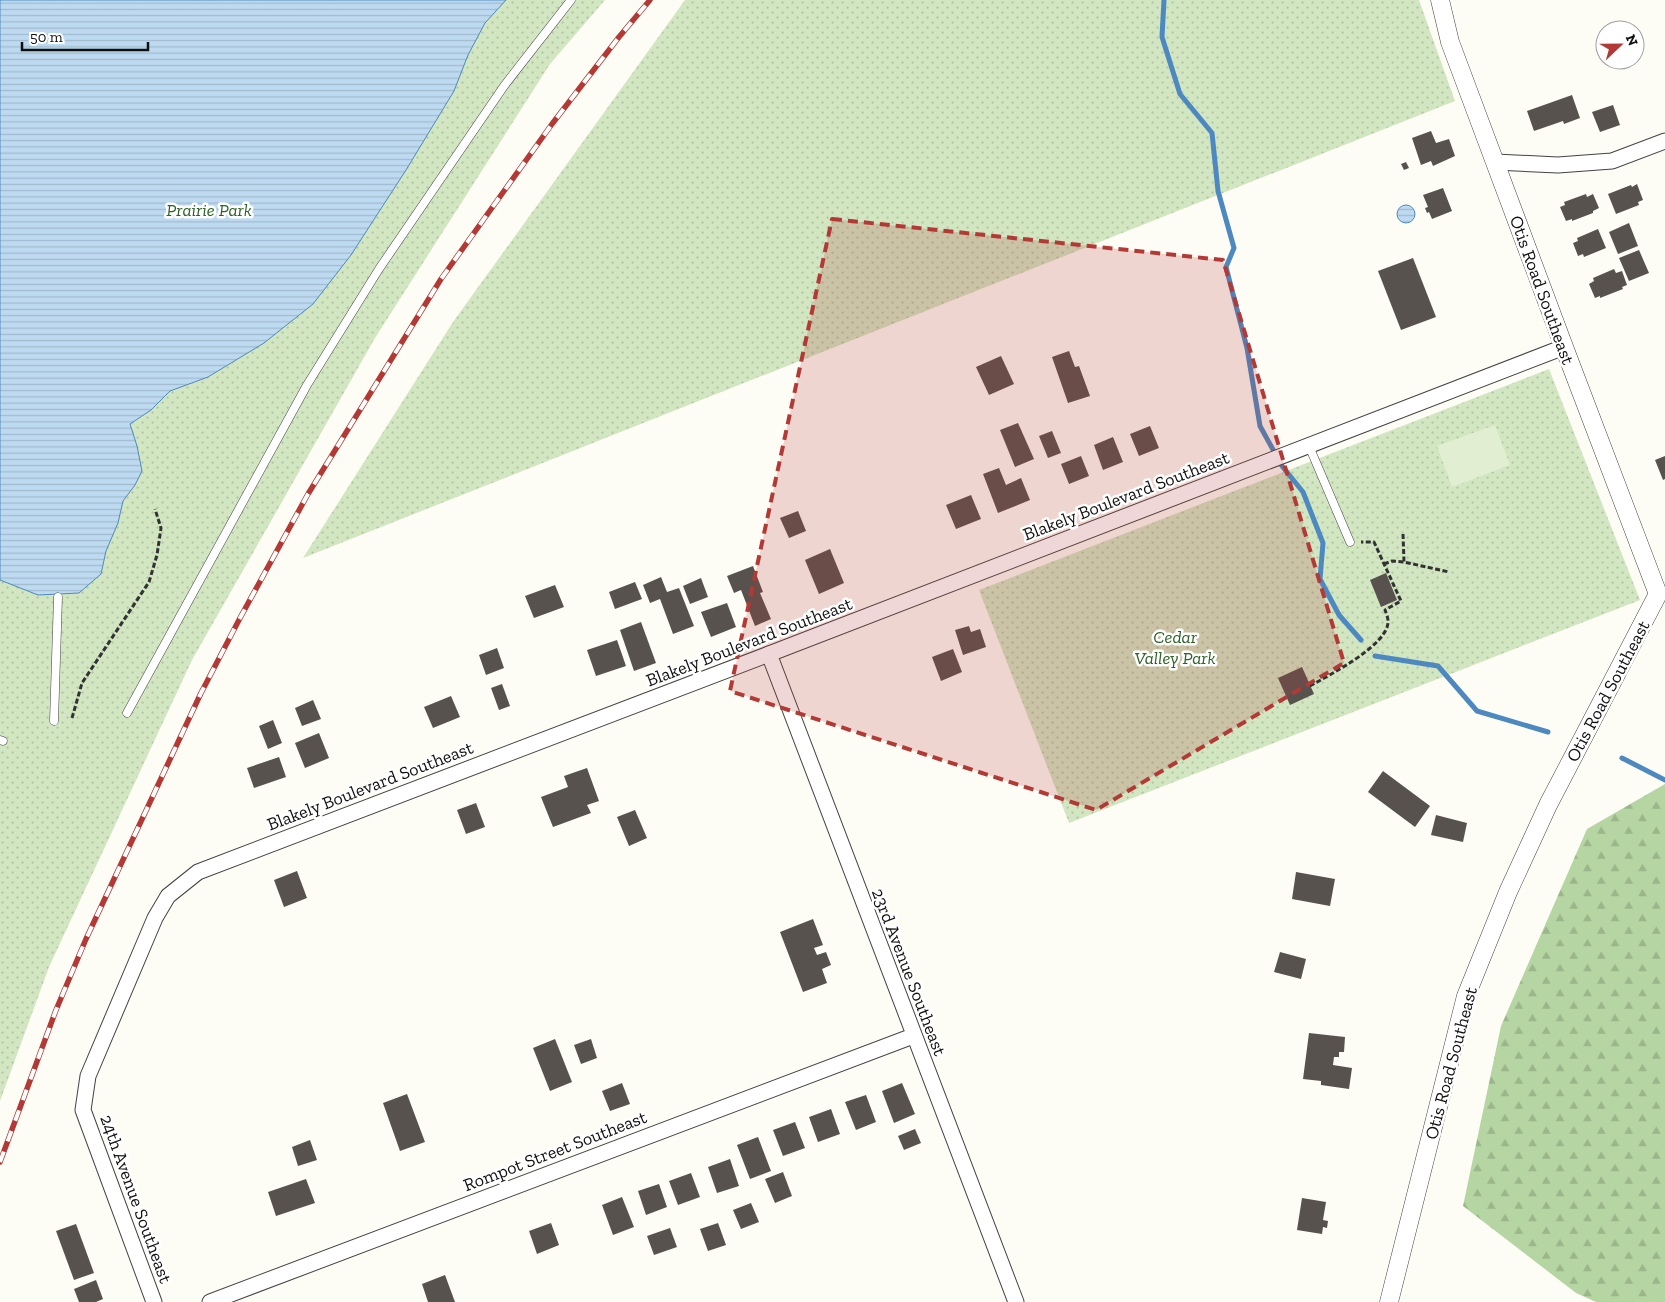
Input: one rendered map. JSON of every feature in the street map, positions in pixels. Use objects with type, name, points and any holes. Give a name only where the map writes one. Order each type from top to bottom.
[{"type":"street","name":"Otis Road Southeast","points":[[1389,1302],[1466,996],[1508,892],[1548,805],[1662,595],[1564,348],[1450,42],[1440,0]]},
{"type":"street","points":[[1495,162],[1558,165],[1612,161],[1665,141]]},
{"type":"street","name":"Blakely Boulevard Southeast","points":[[83,1110],[88,1076],[155,918],[168,896],[198,872],[1564,348]]},
{"type":"street","name":"23rd Avenue Southeast","points":[[769,654],[913,1036],[1016,1302]]},
{"type":"street","name":"Rompot Street Southeast","points":[[210,1302],[913,1036]]},
{"type":"street","name":"24th Avenue Southeast","points":[[83,1110],[154,1302]]},
{"type":"lane","points":[[127,714],[238,508],[322,360],[379,269],[504,86],[571,0]]},
{"type":"lane","points":[[1306,447],[1350,542]]},
{"type":"lane","points":[[54,721],[58,597]]},
{"type":"path","points":[[72,718],[82,683],[149,582],[157,555],[160,528],[155,509]]},
{"type":"path","points":[[1403,534],[1404,562]]},
{"type":"path","points":[[1310,686],[1357,659],[1384,634],[1388,620],[1385,610],[1401,601],[1374,542],[1350,542]]},
{"type":"path","points":[[1384,564],[1392,561],[1404,562],[1449,572]]},
{"type":"highlighted area","points":[[832,219],[1223,260],[1344,663],[1096,810],[730,691]]},
{"type":"green space","name":"Prairie Park","points":[[0,0],[605,0],[550,64],[375,338],[192,660],[49,967],[0,1101]]},
{"type":"green space","points":[[685,0],[1419,0],[1455,101],[303,558],[453,322]]},
{"type":"green space","name":"Cedar Valley Park","points":[[1549,369],[1640,600],[1069,823],[979,590]]},
{"type":"green space","points":[[1495,425],[1510,465],[1452,487],[1437,446]]},
{"type":"green space","points":[[1665,784],[1665,1302],[1596,1302],[1576,1293],[1463,1206],[1501,1026],[1587,829]]},
{"type":"water","points":[[0,0],[506,0],[485,23],[468,55],[454,91],[406,170],[351,255],[313,304],[264,343],[208,377],[170,391],[151,410],[130,424],[142,471],[135,485],[123,501],[118,523],[106,551],[101,574],[79,593],[38,595],[0,580]]},
{"type":"water","points":[[1406,205],[1412,208],[1415,214],[1412,220],[1406,223],[1400,220],[1397,214],[1400,208]]},
{"type":"building","points":[[1572,95],[1580,118],[1564,124],[1563,121],[1534,131],[1527,111]]},
{"type":"building","points":[[1613,105],[1620,125],[1600,132],[1592,112]]},
{"type":"building","points":[[1431,131],[1436,143],[1449,139],[1455,156],[1433,166],[1431,161],[1421,165],[1412,138]]},
{"type":"building","points":[[1406,162],[1409,168],[1404,170],[1401,164]]},
{"type":"building","points":[[1637,184],[1643,200],[1638,202],[1639,205],[1616,214],[1608,194]]},
{"type":"building","points":[[1443,188],[1452,211],[1432,219],[1425,208],[1428,207],[1423,195]]},
{"type":"building","points":[[1586,194],[1587,197],[1593,194],[1599,208],[1593,211],[1593,213],[1572,221],[1572,219],[1566,221],[1560,207],[1565,205],[1564,202]]},
{"type":"building","points":[[1629,223],[1638,246],[1618,254],[1609,232]]},
{"type":"building","points":[[1598,229],[1606,248],[1584,257],[1583,254],[1578,256],[1573,243],[1578,241],[1577,238]]},
{"type":"building","points":[[1639,250],[1649,273],[1629,281],[1619,258]]},
{"type":"building","points":[[1413,258],[1436,317],[1401,330],[1378,271]]},
{"type":"building","points":[[1614,269],[1616,273],[1622,271],[1627,285],[1622,287],[1623,289],[1600,298],[1600,296],[1595,298],[1589,284],[1594,281],[1593,278]]},
{"type":"building","points":[[1069,351],[1075,367],[1079,366],[1090,396],[1068,403],[1052,357]]},
{"type":"building","points":[[1001,356],[1014,384],[989,395],[976,367]]},
{"type":"building","points":[[1018,423],[1034,459],[1015,467],[1000,430]]},
{"type":"building","points":[[1150,426],[1159,448],[1139,456],[1130,434]]},
{"type":"building","points":[[1052,431],[1061,453],[1048,458],[1039,436]]},
{"type":"building","points":[[1113,437],[1123,462],[1103,470],[1094,445]]},
{"type":"building","points":[[1081,456],[1089,476],[1069,484],[1061,464]]},
{"type":"building","points":[[1665,456],[1665,479],[1663,480],[1655,460]]},
{"type":"building","points":[[999,468],[1006,485],[1021,478],[1030,500],[998,513],[983,474]]},
{"type":"building","points":[[971,495],[981,519],[956,529],[946,505]]},
{"type":"building","points":[[798,511],[806,531],[789,538],[780,518]]},
{"type":"building","points":[[830,549],[844,583],[819,594],[805,560]]},
{"type":"building","points":[[753,566],[763,592],[760,593],[771,619],[755,626],[741,590],[734,593],[727,576]]},
{"type":"building","points":[[1386,573],[1397,600],[1381,607],[1370,580]]},
{"type":"building","points":[[661,577],[667,592],[679,588],[694,626],[673,634],[660,599],[650,603],[643,585]]},
{"type":"building","points":[[701,578],[708,597],[690,604],[683,586]]},
{"type":"building","points":[[635,582],[642,599],[615,609],[609,592]]},
{"type":"building","points":[[555,585],[564,607],[534,618],[525,596]]},
{"type":"building","points":[[727,603],[736,627],[711,637],[701,612]]},
{"type":"building","points":[[641,622],[656,663],[634,671],[620,630]]},
{"type":"building","points":[[969,626],[971,632],[980,629],[986,647],[963,655],[955,630]]},
{"type":"building","points":[[617,640],[626,666],[596,676],[587,650]]},
{"type":"building","points":[[497,648],[504,668],[486,675],[479,655]]},
{"type":"building","points":[[953,649],[962,672],[941,681],[932,657]]},
{"type":"building","points":[[1302,667],[1314,694],[1290,705],[1278,678]]},
{"type":"building","points":[[502,684],[510,706],[499,710],[491,688]]},
{"type":"building","points":[[451,696],[460,717],[433,728],[424,707]]},
{"type":"building","points":[[313,700],[321,719],[302,726],[295,708]]},
{"type":"building","points":[[273,720],[282,743],[268,749],[259,726]]},
{"type":"building","points":[[319,733],[329,758],[305,768],[295,743]]},
{"type":"building","points":[[279,757],[286,777],[254,788],[247,768]]},
{"type":"building","points":[[587,768],[599,801],[587,805],[591,813],[553,827],[541,797],[568,787],[564,776]]},
{"type":"building","points":[[1383,771],[1430,806],[1415,827],[1368,792]]},
{"type":"building","points":[[476,803],[485,827],[466,834],[457,810]]},
{"type":"building","points":[[635,810],[647,838],[629,846],[617,817]]},
{"type":"building","points":[[1436,815],[1467,823],[1463,842],[1431,835]]},
{"type":"building","points":[[297,871],[307,898],[284,907],[274,880]]},
{"type":"building","points":[[1296,872],[1335,879],[1330,906],[1292,899]]},
{"type":"building","points":[[813,919],[823,945],[814,948],[817,955],[826,952],[831,965],[822,969],[827,983],[803,992],[780,932]]},
{"type":"building","points":[[1280,952],[1306,959],[1301,979],[1274,972]]},
{"type":"building","points":[[1309,1033],[1345,1037],[1344,1052],[1339,1052],[1339,1057],[1334,1057],[1333,1065],[1352,1068],[1349,1089],[1321,1085],[1321,1081],[1303,1079]]},
{"type":"building","points":[[555,1039],[572,1082],[550,1091],[533,1048]]},
{"type":"building","points":[[591,1039],[597,1058],[581,1064],[574,1045]]},
{"type":"building","points":[[622,1083],[630,1104],[610,1111],[602,1091]]},
{"type":"building","points":[[902,1083],[915,1114],[894,1123],[882,1091]]},
{"type":"building","points":[[407,1094],[425,1142],[400,1151],[383,1103]]},
{"type":"building","points":[[866,1095],[876,1122],[856,1130],[845,1102]]},
{"type":"building","points":[[831,1109],[840,1134],[818,1142],[809,1117]]},
{"type":"building","points":[[795,1122],[805,1148],[783,1156],[773,1130]]},
{"type":"building","points":[[915,1129],[921,1143],[904,1150],[898,1136]]},
{"type":"building","points":[[758,1137],[771,1171],[750,1179],[737,1145]]},
{"type":"building","points":[[310,1140],[317,1160],[298,1166],[292,1147]]},
{"type":"building","points":[[730,1159],[739,1186],[717,1193],[708,1167]]},
{"type":"building","points":[[783,1172],[792,1196],[775,1203],[765,1179]]},
{"type":"building","points":[[691,1173],[700,1197],[678,1205],[669,1181]]},
{"type":"building","points":[[306,1179],[315,1203],[276,1216],[268,1192]]},
{"type":"building","points":[[659,1184],[667,1207],[646,1215],[638,1191]]},
{"type":"building","points":[[622,1197],[634,1227],[613,1235],[602,1205]]},
{"type":"building","points":[[1302,1198],[1326,1202],[1323,1220],[1328,1221],[1327,1228],[1323,1227],[1322,1234],[1297,1230]]},
{"type":"building","points":[[751,1203],[759,1222],[741,1229],[733,1210]]},
{"type":"building","points":[[551,1223],[559,1245],[537,1254],[529,1231]]},
{"type":"building","points":[[718,1223],[726,1245],[708,1251],[700,1229]]},
{"type":"building","points":[[76,1224],[94,1273],[74,1280],[56,1231]]},
{"type":"building","points":[[670,1228],[677,1247],[654,1255],[647,1236]]},
{"type":"building","points":[[445,1275],[455,1302],[428,1302],[422,1284]]},
{"type":"building","points":[[96,1280],[103,1299],[96,1302],[79,1302],[74,1289]]},
{"type":"waterway","points":[[1164,0],[1162,37],[1180,94],[1212,133],[1218,191],[1234,248],[1226,267],[1247,348],[1260,426],[1282,466],[1303,492],[1323,543],[1320,579],[1339,615],[1361,640]]},
{"type":"waterway","points":[[1375,656],[1438,666],[1477,711],[1548,732]]},
{"type":"waterway","points":[[1622,758],[1665,780]]},
{"type":"railway","points":[[0,1162],[56,1010],[86,939],[201,693],[308,494],[441,279],[552,124],[650,0]]}]
